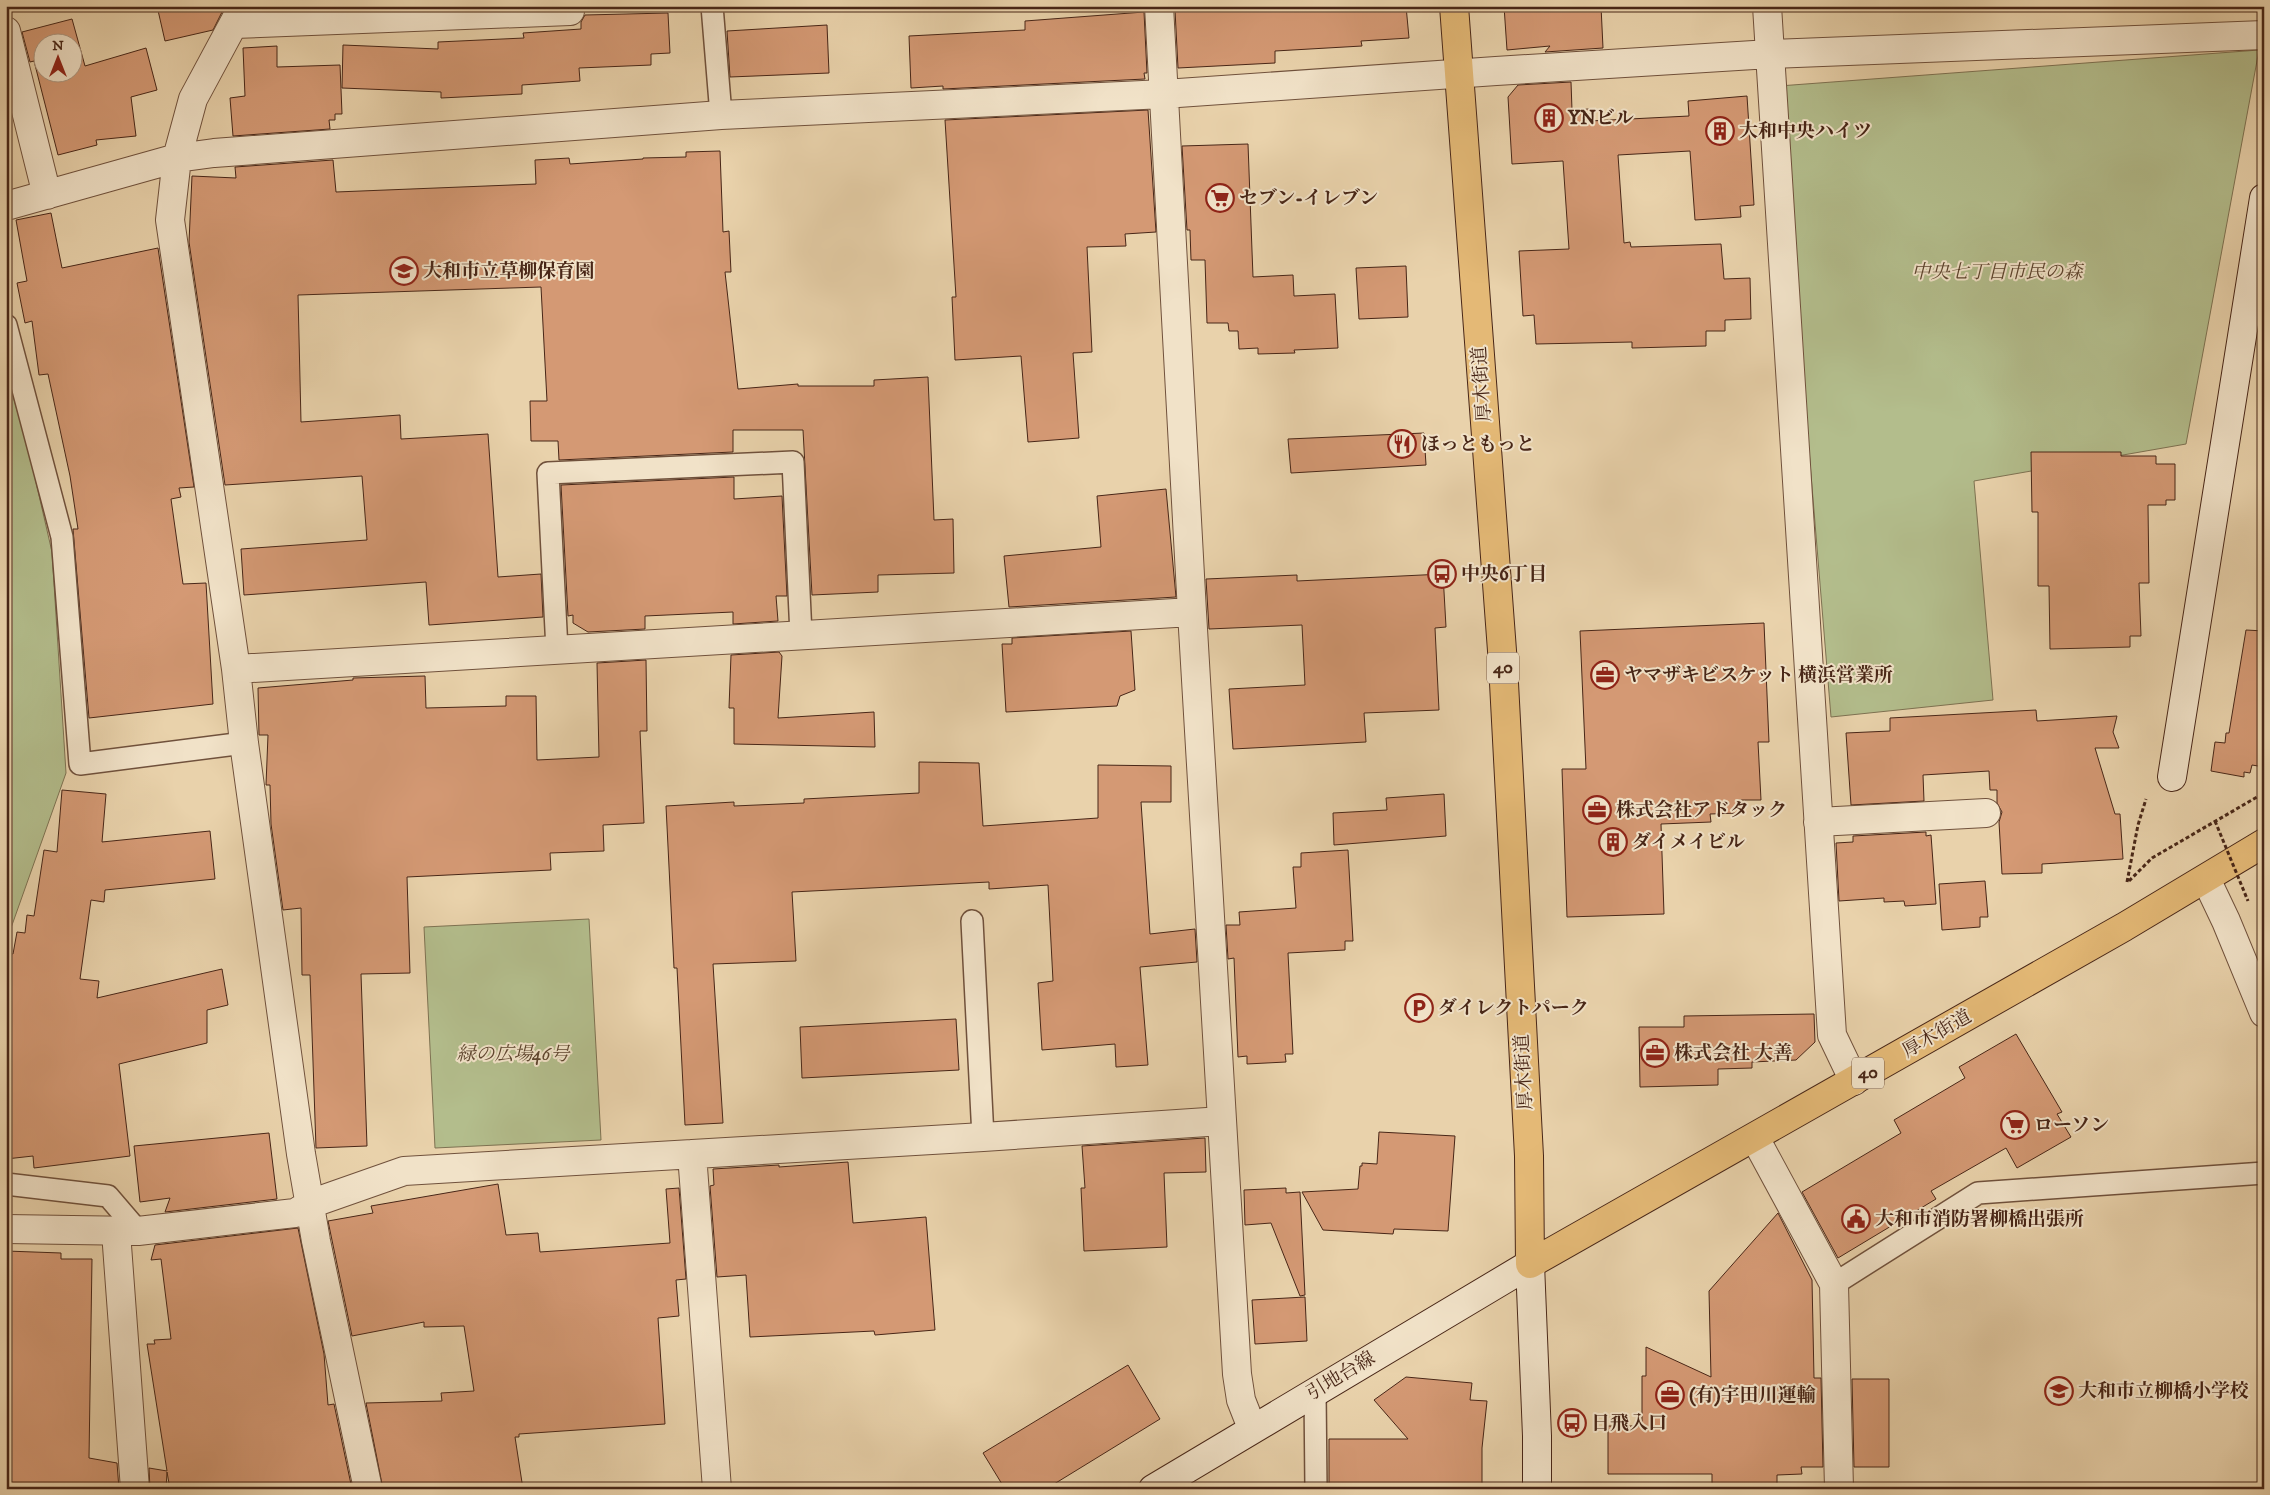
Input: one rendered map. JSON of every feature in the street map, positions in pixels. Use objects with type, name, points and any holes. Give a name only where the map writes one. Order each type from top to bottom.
[{"type":"main road","name":"厚木街道","points":[[1454,6],[1503,664],[1529,1156],[1530,1264],[1755,1138],[2206,879],[2264,843]]},
{"type":"street","points":[[1159,6],[1192,612],[1237,1374],[1241,1400],[1252,1428]]},
{"type":"street","points":[[1767,6],[1832,1035],[1854,1081]]},
{"type":"street","points":[[368,1489],[316,1241],[301,1154],[244,743],[236,669],[170,220],[177,158],[193,99],[238,15],[570,11]]},
{"type":"street","points":[[6,31],[14,98],[47,195]]},
{"type":"street","points":[[6,206],[177,158],[214,153],[721,116],[1164,94],[1459,73],[1770,54],[2264,35]]},
{"type":"street","points":[[2172,777],[2264,198]]},
{"type":"street","points":[[236,669],[1192,612]]},
{"type":"street","points":[[1818,822],[1986,813]]},
{"type":"street","points":[[2206,879],[2226,921],[2264,1013]]},
{"type":"street","points":[[6,1230],[127,1232],[295,1214],[310,1204],[404,1171],[1222,1121]]},
{"type":"street","points":[[1755,1138],[1834,1284],[1839,1489]]},
{"type":"street","points":[[692,1154],[717,1489]]},
{"type":"street","points":[[127,1232],[135,1489]]},
{"type":"street","points":[[1530,1264],[1537,1436],[1537,1489]]},
{"type":"street","name":"引地台線","points":[[1153,1489],[1252,1428],[1530,1264]]},
{"type":"lane","points":[[712,6],[721,116]]},
{"type":"lane","points":[[6,325],[62,536],[80,764],[244,743]]},
{"type":"lane","points":[[556,650],[548,473],[793,462],[801,635]]},
{"type":"lane","points":[[972,921],[983,1137]]},
{"type":"lane","points":[[1834,1284],[1978,1193],[2264,1174]]},
{"type":"lane","points":[[6,1184],[108,1196],[127,1232]]},
{"type":"lane","points":[[1316,1391],[1316,1489]]},
{"type":"path","points":[[2138,825],[2127,883],[2152,858],[2264,793]]},
{"type":"path","points":[[2216,821],[2248,901]]},
{"type":"green space","name":"中央七丁目市民の森","points":[[2259,50],[2186,444],[1974,481],[1993,700],[1831,717],[1779,86]]},
{"type":"green space","points":[[6,371],[30,456],[52,552],[66,773],[6,942]]},
{"type":"green space","name":"緑の広場46号","points":[[589,919],[601,1140],[435,1148],[424,927]]},
{"type":"building","points":[[157,6],[225,6],[213,30],[165,41]]},
{"type":"building","points":[[1178,6],[1406,6],[1409,38],[1361,41],[1362,46],[1275,51],[1275,63],[1178,68],[1175,10],[1178,9]]},
{"type":"building","points":[[1504,6],[1601,6],[1603,48],[1545,52],[1550,46],[1507,50]]},
{"type":"building","points":[[1144,12],[1147,73],[1144,73],[1145,79],[943,89],[943,86],[911,88],[909,36],[1025,30],[1025,21]]},
{"type":"building","points":[[668,13],[670,53],[651,54],[651,65],[579,68],[580,81],[522,85],[522,94],[441,98],[441,92],[342,88],[343,45],[438,49],[438,42],[524,38],[523,33],[581,29],[581,22],[585,15]]},
{"type":"building","points":[[72,19],[76,32],[32,32],[32,62],[30,62],[22,32]]},
{"type":"building","points":[[827,25],[829,73],[730,77],[727,31]]},
{"type":"building","points":[[277,46],[277,67],[340,65],[342,114],[335,114],[335,120],[329,120],[330,129],[233,136],[230,98],[245,96],[243,48]]},
{"type":"building","points":[[146,48],[157,90],[131,97],[136,136],[96,140],[97,145],[58,155],[39,82],[82,82],[82,55],[85,66]]},
{"type":"building","points":[[1571,82],[1572,110],[1589,109],[1590,121],[1689,116],[1688,101],[1747,96],[1754,205],[1740,206],[1741,217],[1695,220],[1690,151],[1618,155],[1624,243],[1630,242],[1631,247],[1721,244],[1724,279],[1750,278],[1751,319],[1725,320],[1725,331],[1706,331],[1706,346],[1632,348],[1632,342],[1536,344],[1534,315],[1523,316],[1519,251],[1569,249],[1563,161],[1512,164],[1508,97],[1518,85]]},
{"type":"building","points":[[1148,110],[1156,232],[1125,234],[1126,246],[1087,247],[1092,352],[1073,353],[1079,438],[1028,442],[1021,356],[955,360],[952,297],[956,297],[945,120]]},
{"type":"building","points":[[1248,144],[1253,277],[1293,275],[1294,296],[1335,294],[1338,348],[1294,350],[1295,353],[1258,354],[1258,348],[1239,349],[1238,331],[1229,331],[1228,323],[1207,323],[1205,260],[1191,260],[1190,230],[1187,230],[1182,146]]},
{"type":"building","points":[[720,151],[723,232],[729,231],[731,272],[725,272],[738,389],[798,384],[798,386],[874,386],[874,380],[928,377],[934,520],[953,519],[954,573],[878,575],[878,592],[812,595],[803,430],[733,430],[733,452],[559,460],[558,441],[531,441],[530,401],[547,401],[541,287],[298,295],[301,422],[400,415],[401,439],[488,434],[498,577],[541,574],[543,617],[429,625],[426,582],[244,595],[241,549],[367,540],[362,476],[225,485],[189,242],[192,176],[236,178],[235,167],[333,160],[336,192],[536,184],[535,160],[569,158],[570,164],[643,158],[686,157],[686,152]]},
{"type":"building","points":[[51,213],[62,268],[158,248],[194,487],[179,488],[181,497],[171,499],[183,584],[206,583],[213,704],[89,718],[73,529],[78,529],[70,476],[48,374],[39,375],[32,321],[25,323],[17,283],[27,281],[16,220]]},
{"type":"building","points":[[1406,266],[1408,317],[1359,319],[1356,268]]},
{"type":"building","points":[[1424,433],[1426,465],[1291,473],[1288,439]]},
{"type":"building","points":[[2031,452],[2121,452],[2121,456],[2156,456],[2156,464],[2175,464],[2175,500],[2166,500],[2166,505],[2148,505],[2149,583],[2139,583],[2141,636],[2130,636],[2130,647],[2050,649],[2049,586],[2038,586],[2038,512],[2032,512]]},
{"type":"building","points":[[734,477],[734,499],[782,496],[787,596],[776,596],[778,621],[733,624],[733,612],[645,616],[645,629],[588,632],[573,623],[573,615],[568,616],[561,485]]},
{"type":"building","points":[[1166,489],[1176,597],[1009,607],[1004,556],[1101,547],[1097,496]]},
{"type":"building","points":[[1443,574],[1446,627],[1435,628],[1439,710],[1364,713],[1366,742],[1233,749],[1229,689],[1305,685],[1302,625],[1209,629],[1206,579],[1297,575],[1297,581]]},
{"type":"building","points":[[1764,623],[1769,742],[1758,742],[1761,800],[1739,800],[1739,813],[1710,814],[1711,822],[1661,824],[1664,914],[1567,917],[1562,769],[1586,769],[1580,631]]},
{"type":"building","points":[[2246,630],[2264,631],[2264,767],[2252,765],[2250,773],[2244,772],[2244,777],[2211,771],[2215,742],[2225,743],[2226,733],[2229,733]]},
{"type":"building","points":[[1131,631],[1135,690],[1120,696],[1117,706],[1006,712],[1002,644],[1012,644],[1012,638]]},
{"type":"building","points":[[779,652],[782,656],[778,718],[874,712],[875,747],[734,744],[734,708],[729,708],[731,655]]},
{"type":"building","points":[[646,660],[647,731],[640,731],[644,823],[603,825],[604,851],[550,853],[551,870],[407,877],[410,973],[361,974],[367,1146],[316,1148],[310,975],[302,975],[301,908],[283,910],[271,824],[270,785],[266,785],[268,735],[259,735],[258,688],[353,680],[353,678],[425,676],[426,708],[506,706],[506,696],[536,696],[537,760],[599,757],[597,663]]},
{"type":"building","points":[[2036,710],[2037,721],[2117,716],[2113,732],[2119,748],[2095,748],[2115,814],[2120,814],[2123,859],[2042,864],[2042,873],[2002,874],[1999,822],[2002,812],[1997,803],[1997,790],[1990,790],[1989,771],[1923,775],[1924,801],[1851,805],[1846,733],[1890,731],[1890,718]]},
{"type":"building","points":[[919,762],[979,763],[983,826],[1098,818],[1098,765],[1171,766],[1171,802],[1141,802],[1150,934],[1195,929],[1197,962],[1140,967],[1148,1065],[1116,1067],[1115,1044],[1042,1050],[1038,983],[1053,981],[1048,885],[989,889],[989,882],[792,892],[796,961],[713,964],[723,1123],[685,1125],[677,968],[674,968],[666,806],[734,802],[734,806],[804,803],[804,799],[919,793]]},
{"type":"building","points":[[62,790],[106,794],[102,842],[210,831],[215,879],[105,890],[104,902],[91,900],[80,979],[99,981],[97,998],[222,969],[228,1005],[207,1010],[207,1043],[119,1064],[130,1156],[34,1168],[33,1156],[6,1159],[6,953],[13,954],[17,932],[25,933],[27,915],[34,916],[44,850],[57,852]]},
{"type":"building","points":[[1444,794],[1446,836],[1334,845],[1333,813],[1387,810],[1386,798]]},
{"type":"building","points":[[1926,832],[1926,836],[1931,835],[1936,904],[1905,906],[1904,901],[1884,902],[1884,898],[1839,901],[1836,843],[1853,842],[1853,836]]},
{"type":"building","points":[[1348,850],[1353,941],[1345,941],[1345,950],[1288,953],[1293,1054],[1285,1054],[1286,1062],[1247,1064],[1247,1056],[1238,1057],[1234,958],[1228,959],[1226,925],[1240,925],[1239,912],[1296,908],[1293,867],[1301,867],[1301,853]]},
{"type":"building","points":[[1985,881],[1988,917],[1980,917],[1980,927],[1942,930],[1939,884]]},
{"type":"building","points":[[1814,1014],[1815,1042],[1796,1060],[1752,1062],[1752,1068],[1718,1069],[1718,1085],[1640,1087],[1639,1027],[1684,1027],[1684,1016]]},
{"type":"building","points":[[956,1019],[959,1070],[802,1078],[800,1027]]},
{"type":"building","points":[[2016,1034],[2062,1112],[2057,1114],[2071,1137],[2017,1168],[2006,1148],[1931,1191],[1936,1199],[1838,1258],[1802,1192],[1901,1133],[1894,1120],[1965,1078],[1959,1067]]},
{"type":"building","points":[[1379,1132],[1455,1136],[1448,1231],[1394,1229],[1393,1234],[1323,1230],[1302,1192],[1358,1189],[1360,1166],[1362,1166],[1362,1163],[1377,1164]]},
{"type":"building","points":[[269,1133],[277,1199],[165,1212],[170,1198],[140,1202],[134,1146]]},
{"type":"building","points":[[1205,1138],[1206,1172],[1164,1173],[1167,1247],[1084,1251],[1081,1188],[1085,1188],[1082,1146]]},
{"type":"building","points":[[848,1162],[853,1223],[926,1217],[935,1330],[875,1335],[874,1331],[750,1337],[746,1275],[717,1277],[710,1186],[714,1185],[713,1169]]},
{"type":"building","points":[[498,1184],[506,1235],[538,1233],[540,1252],[670,1243],[666,1189],[679,1188],[686,1279],[676,1280],[679,1316],[658,1318],[665,1424],[519,1434],[519,1437],[515,1437],[523,1489],[383,1489],[366,1403],[442,1401],[441,1393],[474,1391],[464,1326],[424,1327],[424,1322],[352,1336],[328,1221],[373,1213],[371,1206]]},
{"type":"building","points":[[1286,1188],[1286,1193],[1300,1192],[1305,1295],[1300,1296],[1271,1223],[1245,1225],[1244,1190]]},
{"type":"building","points":[[1778,1213],[1812,1280],[1814,1378],[1821,1378],[1823,1467],[1801,1467],[1802,1474],[1777,1475],[1777,1489],[1712,1489],[1712,1474],[1608,1474],[1608,1426],[1642,1426],[1642,1376],[1646,1376],[1646,1347],[1711,1377],[1709,1291]]},
{"type":"building","points":[[298,1228],[324,1354],[328,1405],[334,1404],[352,1489],[170,1489],[167,1472],[166,1489],[150,1489],[149,1468],[167,1471],[147,1344],[155,1344],[154,1340],[171,1339],[161,1259],[151,1260],[155,1245]]},
{"type":"building","points":[[6,1251],[61,1253],[61,1259],[92,1259],[89,1458],[117,1463],[119,1489],[6,1489]]},
{"type":"building","points":[[1305,1297],[1307,1341],[1255,1344],[1252,1300]]},
{"type":"building","points":[[1128,1365],[1160,1419],[1046,1489],[1005,1489],[983,1453]]},
{"type":"building","points":[[1406,1377],[1472,1383],[1470,1400],[1487,1401],[1482,1448],[1482,1489],[1329,1489],[1329,1439],[1408,1439],[1374,1400]]},
{"type":"building","points":[[1852,1379],[1889,1379],[1889,1467],[1854,1467]]},
{"type":"place","name":"YNビル","points":[[1549,118]]},
{"type":"place","name":"大和中央ハイツ","points":[[1720,131]]},
{"type":"place","name":"セブン-イレブン","points":[[1220,198]]},
{"type":"place","name":"大和市立草柳保育園","points":[[404,271]]},
{"type":"place","name":"ほっともっと","points":[[1402,444]]},
{"type":"place","name":"中央6丁目","points":[[1442,574]]},
{"type":"place","name":"ヤマザキビスケット 横浜営業所","points":[[1605,675]]},
{"type":"place","name":"株式会社アドタック","points":[[1597,810]]},
{"type":"place","name":"ダイメイビル","points":[[1613,842]]},
{"type":"place","name":"ダイレクトパーク","points":[[1419,1008]]},
{"type":"place","name":"株式会社 大善","points":[[1655,1053]]},
{"type":"place","name":"ローソン","points":[[2015,1125]]},
{"type":"place","name":"大和市消防署柳橋出張所","points":[[1856,1219]]},
{"type":"place","name":"大和市立柳橋小学校","points":[[2059,1391]]},
{"type":"place","name":"(有)宇田川運輸","points":[[1670,1395]]},
{"type":"place","name":"日飛入口","points":[[1572,1423]]}]
